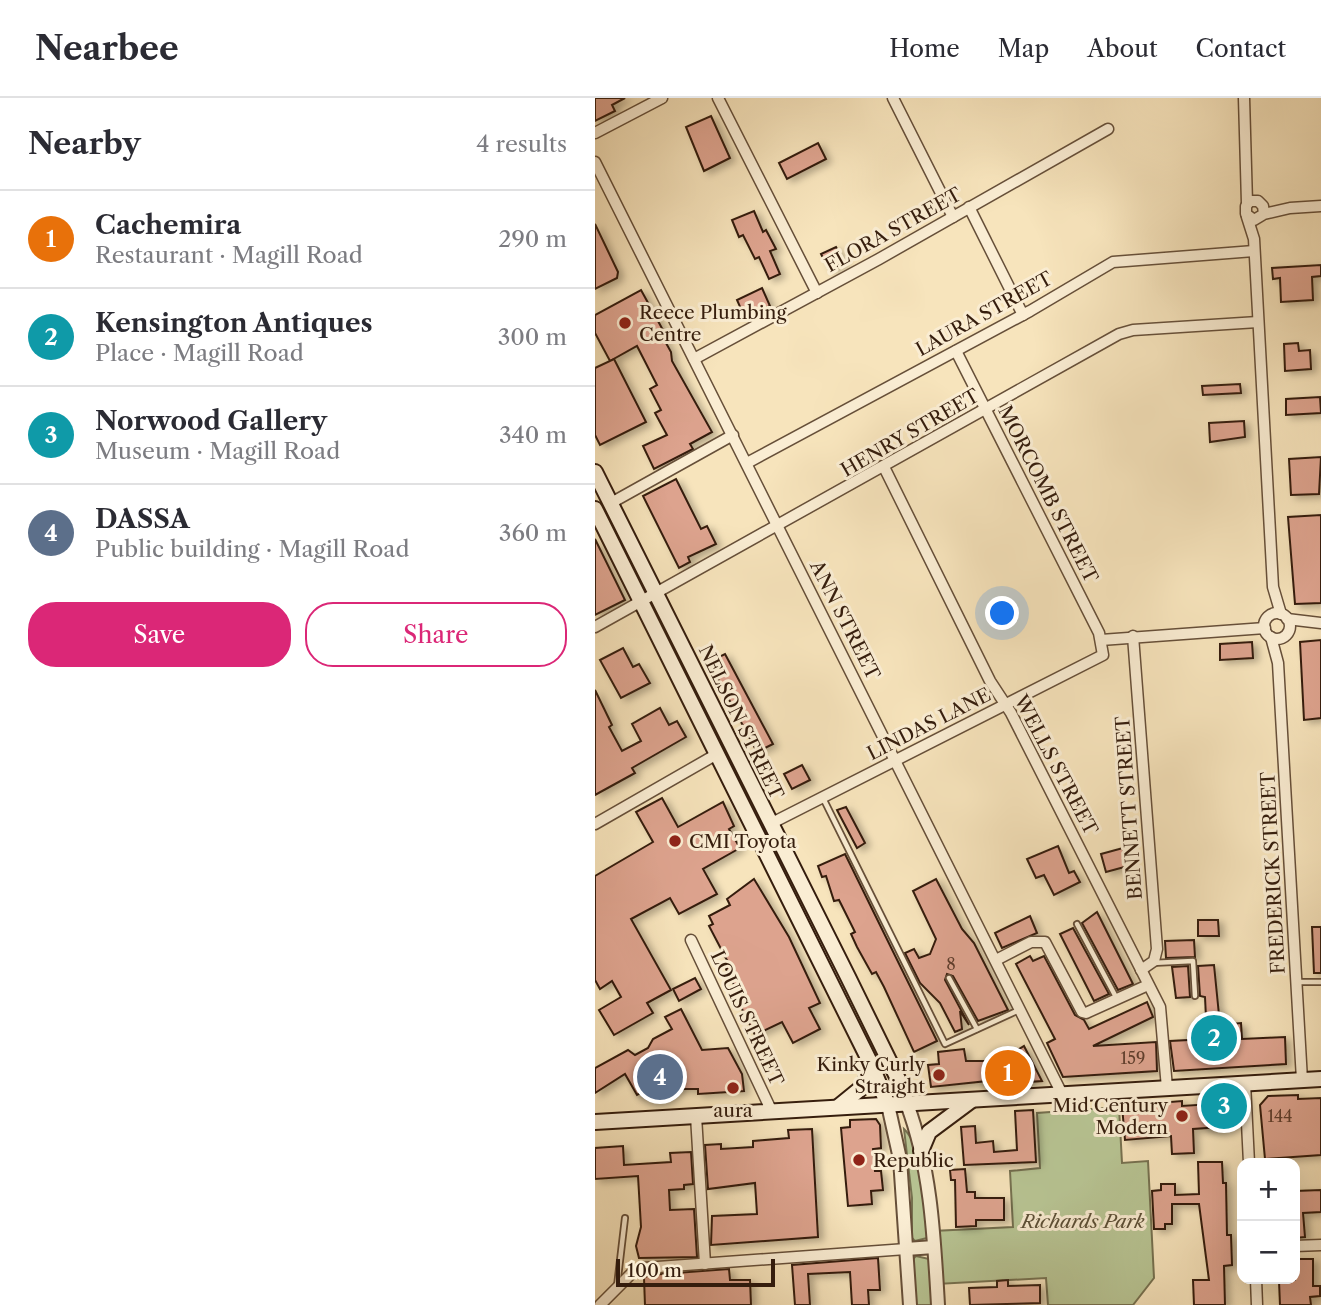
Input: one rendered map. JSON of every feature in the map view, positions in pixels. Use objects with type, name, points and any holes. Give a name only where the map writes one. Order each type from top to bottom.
[{"type":"main road","name":"NELSON STREET","points":[[595,472],[900,1083],[907,1104]]},
{"type":"main road","points":[[596,510],[611,503]]},
{"type":"main road","name":"NELSON STREET","points":[[596,510],[870,1062],[888,1105]]},
{"type":"main road","points":[[717,754],[732,746]]},
{"type":"main road","points":[[837,1108],[865,1085],[870,1062]]},
{"type":"main road","points":[[595,1122],[1321,1079]]},
{"type":"main road","points":[[921,1151],[929,1132],[973,1100]]},
{"type":"street","points":[[595,133],[645,102],[661,98]]},
{"type":"street","points":[[718,98],[817,293]]},
{"type":"street","points":[[893,98],[953,217]]},
{"type":"street","points":[[1244,98],[1248,175],[1262,216],[1254,239]]},
{"type":"street","name":"FLORA STREET","points":[[694,359],[1108,129]]},
{"type":"street","name":"ANN STREET","points":[[595,162],[1062,1094]]},
{"type":"street","points":[[1268,633],[1273,587],[1254,239],[1245,210],[1256,202],[1290,208]]},
{"type":"street","points":[[1247,217],[1254,220],[1290,208],[1321,206]]},
{"type":"street","points":[[969,207],[1023,315]]},
{"type":"street","name":"LAURA STREET","points":[[747,463],[1023,315],[1113,262],[1254,251]]},
{"type":"street","name":"HENRY STREET","points":[[595,627],[1127,331],[1258,322]]},
{"type":"street","name":"MORCOMB STREET","points":[[956,351],[1101,640],[1103,654]]},
{"type":"street","points":[[611,503],[733,436]]},
{"type":"street","name":"WELLS STREET","points":[[884,467],[990,681],[1005,704],[1162,1014],[1167,1088]]},
{"type":"street","points":[[1273,587],[1284,617]]},
{"type":"street","points":[[1268,617],[1321,624]]},
{"type":"street","name":"FREDERICK STREET","points":[[1277,663],[1285,634],[1284,617]]},
{"type":"street","points":[[1101,640],[1133,636],[1285,634],[1321,624]]},
{"type":"street","name":"FREDERICK STREET","points":[[1268,633],[1277,663],[1303,1080]]},
{"type":"street","name":"BENNETT STREET","points":[[1133,636],[1157,950],[1151,963]]},
{"type":"street","name":"LINDAS LANE","points":[[770,824],[1103,654]]},
{"type":"street","points":[[595,824],[717,754]]},
{"type":"street","name":"LOUIS STREET","points":[[691,940],[772,1112]]},
{"type":"street","points":[[996,960],[1031,942],[1045,942],[1081,1012],[1090,1013],[1148,985]]},
{"type":"street","points":[[1141,970],[1151,963]]},
{"type":"street","points":[[1245,1083],[1249,1158]]},
{"type":"street","points":[[907,1104],[921,1151],[934,1247],[938,1305]]},
{"type":"street","points":[[888,1105],[900,1159],[910,1305]]},
{"type":"street","points":[[696,1116],[705,1264]]},
{"type":"street","points":[[1300,1246],[1321,1245]]},
{"type":"street","points":[[600,1305],[631,1274],[644,1268],[934,1247]]},
{"type":"street","points":[[1256,1284],[1257,1305]]},
{"type":"lane","points":[[823,797],[945,1044],[1020,1010]]},
{"type":"lane","points":[[1077,924],[1117,1000]]},
{"type":"lane","points":[[1151,963],[1193,961],[1195,996]]},
{"type":"lane","points":[[949,978],[977,1029]]},
{"type":"lane","points":[[1297,982],[1321,982]]},
{"type":"lane","points":[[617,1290],[625,1218]]},
{"type":"green space","name":"Richards Park","points":[[1119,1107],[1122,1163],[1148,1161],[1154,1278],[1133,1305],[1048,1305],[1046,1278],[937,1284],[933,1231],[1013,1227],[1010,1171],[1040,1168],[1037,1113]]},
{"type":"green space","points":[[904,1129],[915,1149],[924,1196],[927,1238],[915,1241],[912,1238],[912,1198]]},
{"type":"green space","points":[[916,1256],[929,1259],[932,1305],[915,1305],[913,1259]]},
{"type":"building","points":[[595,98],[625,98],[612,105],[615,111],[595,121]]},
{"type":"building","points":[[711,116],[730,158],[704,171],[686,127]]},
{"type":"building","points":[[818,143],[826,159],[787,179],[779,163]]},
{"type":"building","points":[[754,211],[763,232],[766,230],[776,249],[770,251],[780,274],[769,279],[759,257],[755,259],[743,235],[739,237],[732,220]]},
{"type":"building","points":[[595,224],[618,272],[617,278],[595,289]]},
{"type":"building","points":[[836,247],[844,263],[829,270],[821,254]]},
{"type":"building","points":[[1321,265],[1321,276],[1312,277],[1313,300],[1281,302],[1280,278],[1273,279],[1272,268]]},
{"type":"building","points":[[762,288],[770,306],[745,318],[737,300]]},
{"type":"building","points":[[641,290],[664,332],[661,334],[671,352],[672,361],[712,432],[690,444],[693,449],[654,469],[643,446],[667,435],[655,413],[661,410],[650,389],[657,385],[637,346],[610,361],[595,333],[595,315]]},
{"type":"building","points":[[1298,343],[1299,351],[1310,350],[1311,369],[1285,371],[1284,344]]},
{"type":"building","points":[[614,359],[646,422],[600,445],[595,435],[595,368]]},
{"type":"building","points":[[1240,384],[1241,393],[1203,395],[1202,386]]},
{"type":"building","points":[[1320,397],[1321,413],[1286,415],[1286,399]]},
{"type":"building","points":[[1244,421],[1245,437],[1210,442],[1209,423]]},
{"type":"building","points":[[1321,457],[1319,494],[1291,495],[1289,459]]},
{"type":"building","points":[[676,479],[701,529],[707,526],[716,544],[688,557],[690,562],[679,568],[643,496]]},
{"type":"building","points":[[1321,515],[1321,603],[1295,604],[1288,517]]},
{"type":"building","points":[[595,539],[625,600],[595,615]]},
{"type":"building","points":[[1321,640],[1321,718],[1304,720],[1300,642]]},
{"type":"building","points":[[1252,642],[1253,658],[1220,660],[1220,644]]},
{"type":"building","points":[[623,648],[633,667],[639,664],[650,683],[621,698],[600,660]]},
{"type":"building","points":[[725,654],[773,744],[757,752],[709,662]]},
{"type":"building","points":[[595,690],[612,725],[609,727],[622,751],[641,741],[632,724],[660,708],[669,725],[677,721],[686,737],[632,768],[635,773],[595,795]]},
{"type":"building","points":[[802,765],[810,780],[792,789],[784,774]]},
{"type":"building","points":[[662,798],[678,827],[723,802],[734,826],[729,829],[740,848],[703,869],[717,894],[679,914],[670,898],[631,919],[671,990],[647,1003],[653,1013],[614,1035],[599,1010],[621,997],[612,981],[600,989],[595,980],[595,876],[653,842],[636,812]]},
{"type":"building","points":[[846,807],[865,843],[857,848],[837,810]]},
{"type":"building","points":[[1058,846],[1069,873],[1074,871],[1080,882],[1054,895],[1044,875],[1036,878],[1027,859]]},
{"type":"building","points":[[1123,848],[1128,866],[1106,872],[1101,854]]},
{"type":"building","points":[[845,854],[937,1041],[914,1052],[884,987],[876,972],[872,974],[857,947],[851,934],[855,932],[839,900],[834,901],[826,876],[822,877],[818,866]]},
{"type":"building","points":[[754,879],[789,937],[820,1003],[809,1008],[820,1029],[793,1043],[782,1022],[755,1035],[735,995],[738,993],[726,969],[730,966],[709,926],[713,924],[709,916],[730,905],[727,899]]},
{"type":"building","points":[[936,879],[962,929],[974,943],[1008,1010],[978,1021],[953,976],[947,974],[945,980],[969,1025],[960,1011],[962,1029],[955,1032],[940,1003],[920,983],[905,953],[914,949],[919,958],[930,954],[936,939],[913,891]]},
{"type":"building","points":[[1097,912],[1133,984],[1118,990],[1082,923]]},
{"type":"building","points":[[1030,916],[1037,933],[1002,948],[995,933]]},
{"type":"building","points":[[1198,920],[1218,920],[1219,936],[1198,936]]},
{"type":"building","points":[[1312,927],[1321,927],[1321,973],[1314,973]]},
{"type":"building","points":[[1073,928],[1109,994],[1094,1001],[1060,934]]},
{"type":"building","points":[[1194,940],[1195,957],[1166,958],[1165,941]]},
{"type":"building","points":[[1030,956],[1033,961],[1044,956],[1075,1015],[1084,1020],[1089,1029],[1147,1002],[1153,1017],[1093,1046],[1156,1042],[1157,1071],[1063,1077],[1047,1043],[1055,1039],[1016,964]]},
{"type":"building","points":[[1214,965],[1220,1025],[1241,1023],[1242,1039],[1285,1037],[1286,1064],[1174,1071],[1170,1041],[1207,1039],[1205,997],[1200,996],[1198,966]]},
{"type":"building","points":[[1188,966],[1190,997],[1176,998],[1172,967]]},
{"type":"building","points":[[695,978],[701,989],[679,1001],[673,989]]},
{"type":"building","points":[[681,1009],[702,1050],[728,1048],[742,1074],[744,1091],[698,1094],[698,1089],[674,1089],[668,1078],[637,1095],[625,1074],[595,1093],[595,1068],[628,1050],[635,1055],[648,1048],[653,1039],[672,1029],[665,1017]]},
{"type":"building","points":[[1024,1046],[1042,1081],[987,1085],[988,1081],[931,1087],[928,1065],[939,1064],[938,1052],[964,1049],[966,1061],[1000,1061]]},
{"type":"building","points":[[1298,1095],[1298,1099],[1321,1098],[1321,1155],[1265,1158],[1260,1105],[1268,1096]]},
{"type":"building","points":[[1182,1101],[1182,1106],[1228,1103],[1229,1116],[1220,1117],[1221,1127],[1193,1129],[1194,1153],[1172,1154],[1171,1136],[1125,1140],[1122,1106]]},
{"type":"building","points":[[1033,1110],[1036,1162],[964,1165],[961,1127],[975,1126],[976,1143],[993,1141],[994,1152],[1017,1150],[1015,1111]]},
{"type":"building","name":"Republic","points":[[876,1119],[880,1125],[881,1148],[873,1149],[875,1171],[881,1171],[883,1190],[871,1191],[872,1204],[848,1206],[841,1128],[850,1127],[850,1120]]},
{"type":"building","points":[[812,1129],[818,1237],[711,1245],[712,1216],[757,1214],[755,1183],[708,1189],[705,1145],[721,1144],[721,1149],[753,1147],[753,1141],[789,1138],[788,1130]]},
{"type":"building","points":[[623,1146],[624,1165],[671,1162],[670,1153],[691,1152],[693,1184],[684,1185],[684,1189],[669,1190],[670,1210],[694,1209],[697,1257],[639,1258],[636,1246],[641,1227],[638,1176],[595,1179],[595,1148]]},
{"type":"building","points":[[1198,1162],[1222,1162],[1223,1183],[1226,1183],[1227,1235],[1231,1235],[1232,1265],[1224,1266],[1225,1305],[1194,1305],[1193,1280],[1209,1280],[1199,1204],[1172,1204],[1172,1224],[1165,1224],[1165,1229],[1154,1229],[1152,1191],[1161,1190],[1161,1184],[1175,1184],[1175,1195],[1199,1194]]},
{"type":"building","points":[[965,1169],[967,1192],[975,1192],[975,1198],[1004,1198],[1004,1220],[976,1220],[976,1226],[956,1227],[955,1180],[951,1180],[950,1170]]},
{"type":"building","points":[[1321,1190],[1321,1212],[1303,1213],[1305,1237],[1300,1238],[1300,1221],[1300,1191]]},
{"type":"building","points":[[878,1258],[880,1290],[868,1290],[869,1305],[852,1305],[850,1272],[808,1274],[810,1305],[795,1305],[792,1265]]},
{"type":"building","points":[[1300,1259],[1313,1259],[1313,1286],[1320,1286],[1320,1296],[1310,1297],[1311,1305],[1280,1305],[1279,1284],[1300,1284]]},
{"type":"building","points":[[729,1269],[730,1280],[750,1280],[751,1305],[645,1305],[644,1278],[649,1275]]},
{"type":"building","points":[[1008,1280],[1008,1286],[1040,1285],[1040,1303],[970,1305],[969,1288],[997,1287],[997,1281]]},
{"type":"place","name":"Reece Plumbing Centre","points":[[625,323]]},
{"type":"place","name":"CMI Toyota","points":[[675,841]]},
{"type":"place","name":"Kensington Antiques","points":[[1214,1038]]},
{"type":"place","name":"Cachemira","points":[[1008,1073]]},
{"type":"place","name":"Kinky Curly Straight","points":[[939,1075]]},
{"type":"place","name":"DASSA","points":[[660,1077]]},
{"type":"place","name":"aura","points":[[733,1088]]},
{"type":"place","name":"Norwood Gallery","points":[[1224,1106]]},
{"type":"place","name":"Mid Century Modern","points":[[1182,1116]]},
{"type":"place","name":"Republic","points":[[859,1160]]}]
